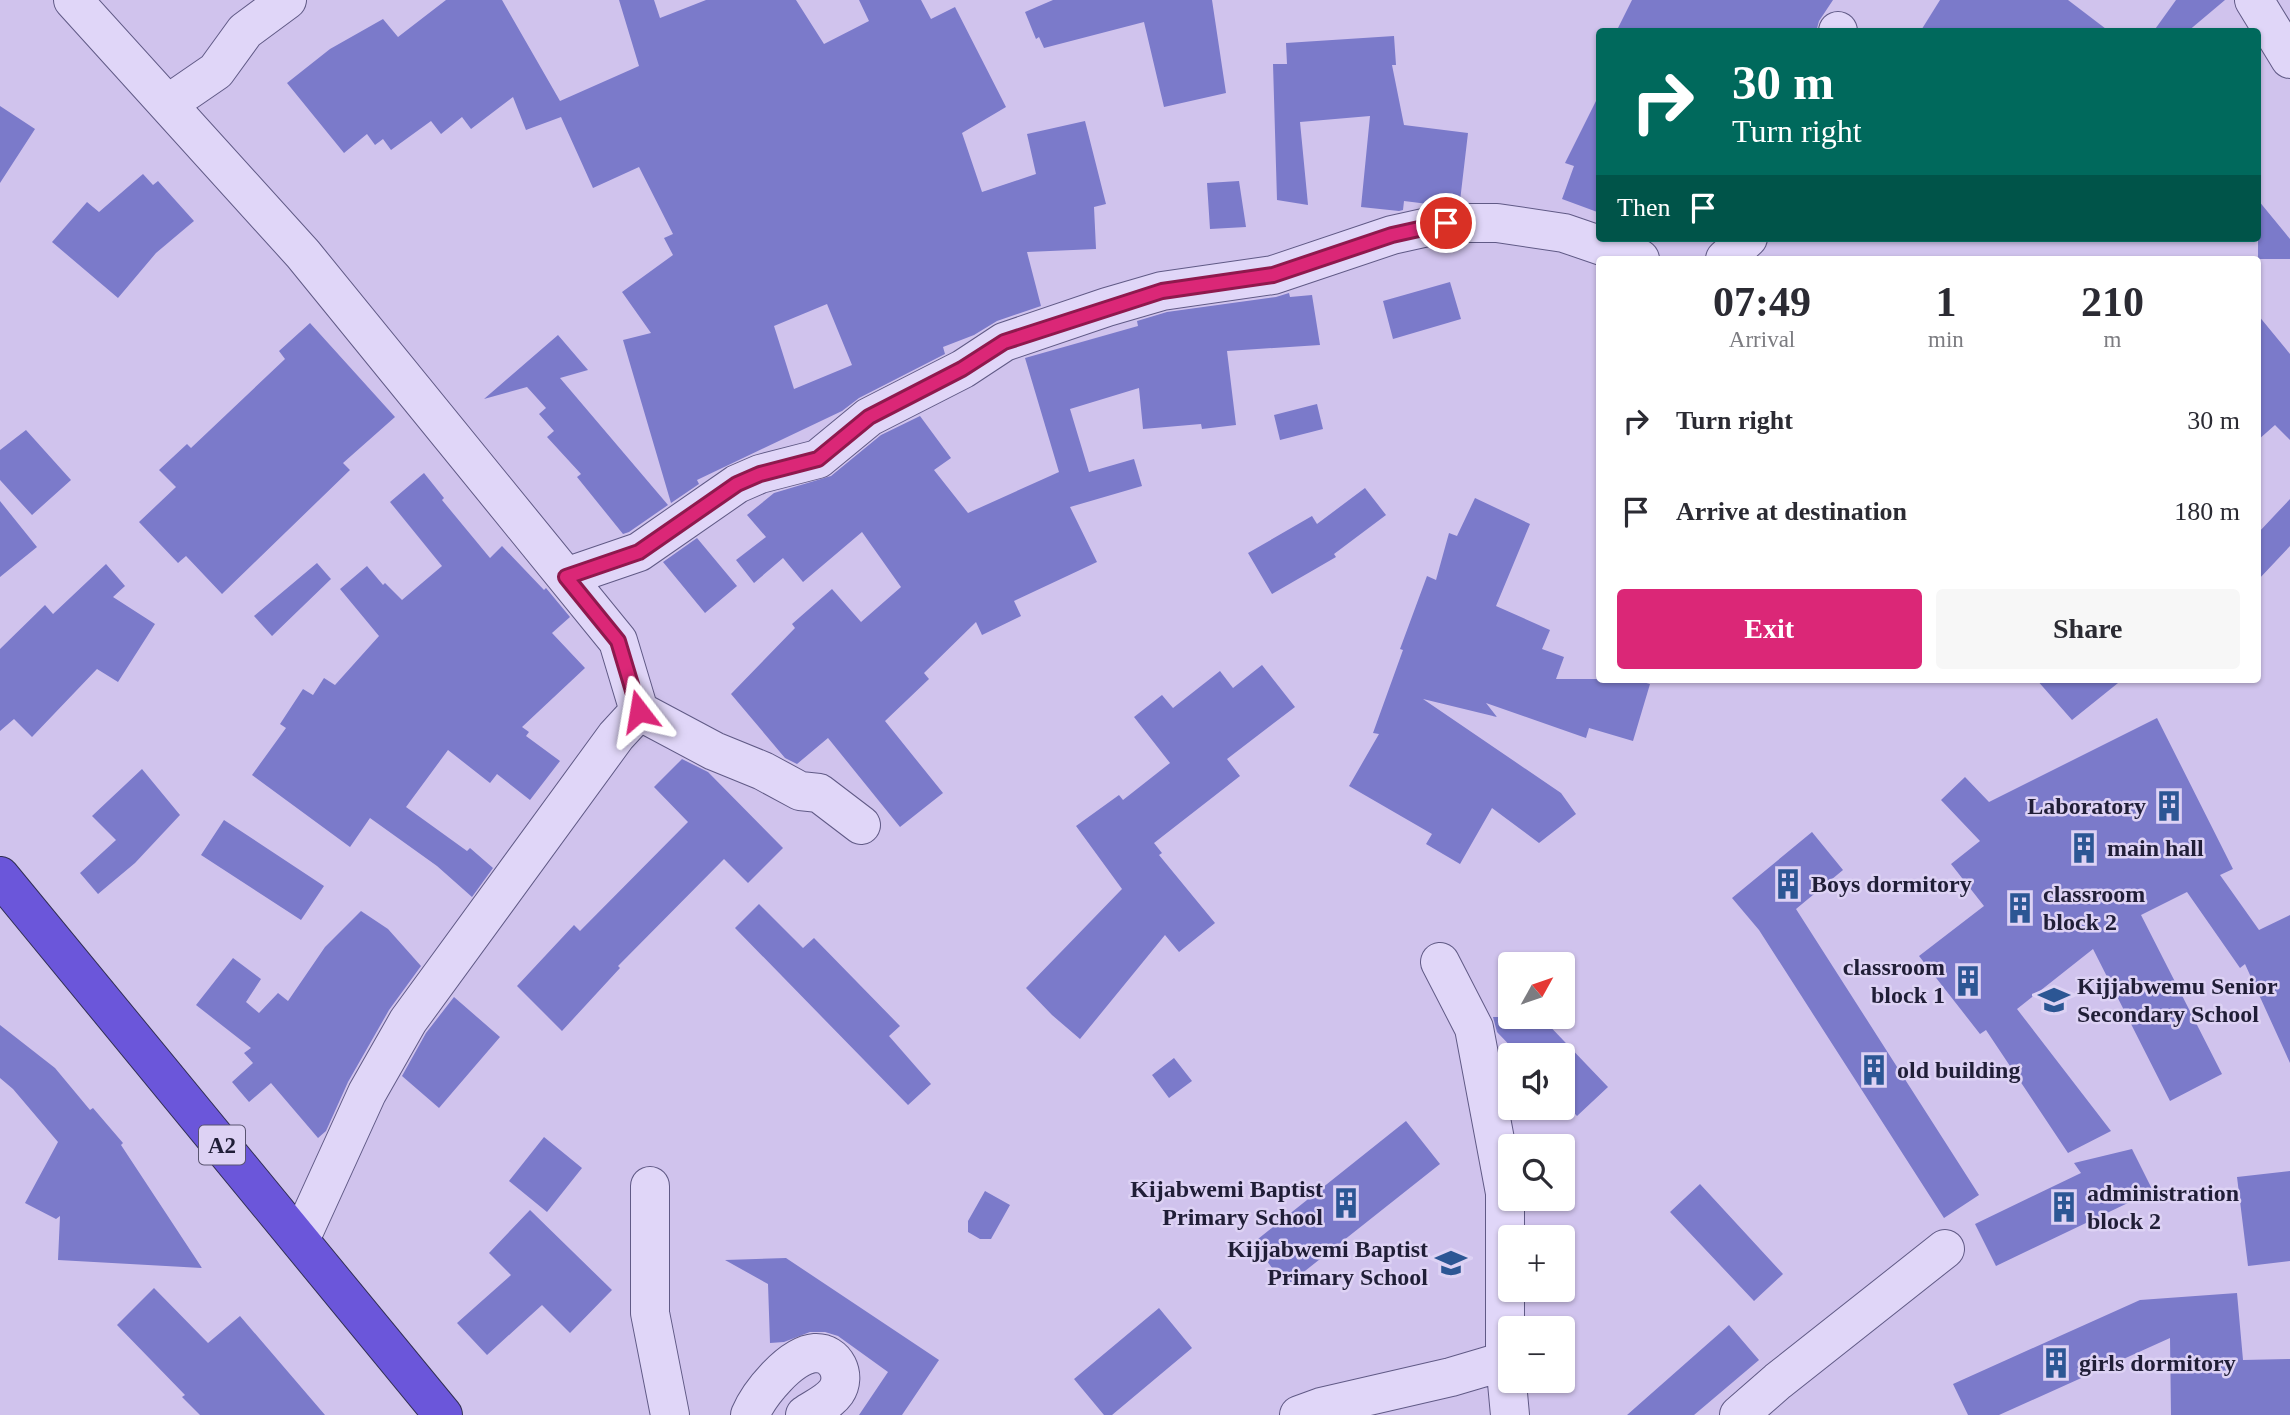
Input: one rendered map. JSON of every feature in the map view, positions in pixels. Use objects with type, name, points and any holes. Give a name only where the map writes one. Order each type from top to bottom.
[{"type":"highway","name":"A2","points":[[0,876],[443,1415]]},
{"type":"street","points":[[73,0],[303,254],[618,641],[639,711],[800,791],[819,793],[861,825]]},
{"type":"street","points":[[168,104],[216,71],[245,32],[287,0]]},
{"type":"street","points":[[2254,0],[2290,59]]},
{"type":"street","points":[[566,577],[639,552],[737,484],[760,474],[818,459],[869,417],[962,369],[1004,342],[1107,307],[1162,291],[1273,275],[1392,235],[1446,223],[1497,223],[1564,233],[1631,256]]},
{"type":"street","points":[[1728,256],[1744,242]]},
{"type":"street","points":[[300,1240],[367,1093],[408,1021],[616,736],[639,711]]},
{"type":"street","points":[[1440,962],[1474,1028],[1505,1193],[1505,1316]]},
{"type":"street","points":[[650,1186],[650,1313],[670,1415]]},
{"type":"street","points":[[1739,1415],[1945,1249]]},
{"type":"street","points":[[750,1415],[757,1398],[779,1373],[807,1355],[822,1354],[830,1357],[839,1368],[840,1384],[831,1397],[805,1415]]},
{"type":"street","points":[[1299,1415],[1321,1407],[1451,1377],[1498,1363]]},
{"type":"street","points":[[1508,1393],[1510,1415]]},
{"type":"building","points":[[446,0],[502,0],[560,101],[639,66],[619,0],[654,0],[660,18],[706,0],[796,0],[824,44],[869,21],[859,0],[921,0],[931,19],[955,7],[1006,107],[962,133],[982,192],[1036,174],[1027,134],[1085,121],[1106,204],[1094,207],[1096,249],[1027,252],[1041,306],[997,321],[974,335],[943,347],[945,354],[859,398],[842,411],[697,480],[699,484],[671,503],[623,340],[651,333],[622,292],[673,255],[664,238],[673,234],[639,167],[593,188],[561,117],[526,130],[513,97],[471,129],[462,117],[441,134],[431,121],[391,150],[383,139],[375,145],[367,134],[344,153],[287,83],[330,49],[383,19],[398,37]],"holes":[[[827,304],[852,365],[794,389],[774,326]]]},
{"type":"building","points":[[1053,0],[1212,0],[1226,93],[1164,107],[1144,22],[1044,48],[1039,37],[1036,39],[1025,12]]},
{"type":"building","points":[[1632,0],[1833,0],[1817,28],[1618,28]]},
{"type":"building","points":[[1940,0],[2068,0],[2105,28],[1922,28]]},
{"type":"building","points":[[2176,0],[2225,0],[2192,28],[2156,28]]},
{"type":"building","points":[[1394,36],[1396,65],[1392,65],[1404,125],[1468,133],[1460,201],[1428,204],[1404,201],[1403,210],[1399,211],[1361,207],[1370,116],[1300,122],[1308,205],[1277,200],[1273,64],[1287,64],[1286,43]]},
{"type":"building","points":[[1596,101],[1596,212],[1562,199],[1574,166],[1565,163]]},
{"type":"building","points":[[0,106],[35,129],[0,183]]},
{"type":"building","points":[[143,174],[153,185],[158,181],[194,221],[156,253],[118,298],[52,242],[87,202],[99,212]]},
{"type":"building","points":[[1239,181],[1246,227],[1210,229],[1207,183]]},
{"type":"building","points":[[2261,204],[2290,239],[2290,259],[2261,259],[2261,256],[2258,256],[2258,242],[2261,242]]},
{"type":"building","points":[[1450,282],[1461,319],[1393,339],[1383,301]]},
{"type":"building","points":[[1289,293],[1290,297],[1312,295],[1320,345],[1227,351],[1236,425],[1202,429],[1201,424],[1143,429],[1139,388],[1070,409],[1089,472],[1134,459],[1142,486],[1070,507],[1097,562],[1014,601],[1021,616],[982,635],[976,622],[924,673],[929,679],[885,721],[943,793],[900,827],[828,738],[797,764],[785,758],[731,694],[795,628],[792,624],[832,589],[861,622],[901,587],[862,532],[803,582],[783,558],[754,583],[736,560],[766,537],[747,515],[774,493],[831,476],[881,435],[920,416],[951,458],[934,470],[968,513],[1059,472],[1025,358],[1138,326],[1137,321],[1167,312]]},
{"type":"building","points":[[2261,319],[2290,354],[2290,440],[2275,425],[2261,437]]},
{"type":"building","points":[[310,323],[395,417],[343,463],[350,470],[222,594],[186,556],[178,563],[139,522],[176,487],[159,470],[187,444],[191,448],[285,359],[279,351]]},
{"type":"building","points":[[558,335],[588,370],[560,378],[668,505],[629,532],[623,534],[577,477],[581,474],[547,437],[554,431],[539,414],[546,408],[527,387],[484,399]]},
{"type":"building","points":[[1317,404],[1323,429],[1280,440],[1274,415]]},
{"type":"building","points":[[26,430],[71,480],[32,515],[0,480],[0,450]]},
{"type":"building","points":[[424,473],[444,498],[442,500],[490,558],[502,546],[544,590],[546,588],[570,617],[552,633],[585,668],[522,727],[529,732],[526,736],[560,761],[530,800],[497,774],[490,783],[448,750],[406,807],[467,851],[470,848],[493,868],[472,897],[437,866],[370,818],[350,847],[252,775],[286,728],[280,724],[303,689],[313,695],[324,678],[335,685],[379,636],[340,589],[367,566],[383,585],[385,583],[402,600],[442,566],[390,502]]},
{"type":"building","points":[[1365,488],[1386,515],[1334,554],[1336,557],[1272,594],[1248,553],[1312,516],[1317,524]]},
{"type":"building","points":[[1475,498],[1530,524],[1496,606],[1550,630],[1542,649],[1564,657],[1556,679],[1596,679],[1596,683],[1650,684],[1633,741],[1589,728],[1586,738],[1486,703],[1497,717],[1423,699],[1561,793],[1576,814],[1539,843],[1492,808],[1460,864],[1426,844],[1432,834],[1349,786],[1379,734],[1373,733],[1427,576],[1436,580],[1449,533],[1457,536]]},
{"type":"building","points":[[2290,499],[2290,546],[2261,577],[2261,530]]},
{"type":"building","points":[[0,501],[37,547],[0,577]]},
{"type":"building","points":[[697,538],[737,586],[705,613],[663,562]]},
{"type":"building","points":[[317,563],[331,579],[272,636],[254,616]]},
{"type":"building","points":[[106,564],[125,586],[113,597],[155,624],[118,682],[97,669],[32,737],[14,719],[0,731],[0,649],[45,605],[53,614]]},
{"type":"building","points":[[1262,665],[1295,707],[1227,759],[1240,776],[1154,843],[1162,853],[1159,855],[1215,923],[1179,952],[1165,935],[1080,1039],[1026,988],[1122,889],[1076,826],[1119,795],[1123,800],[1170,763],[1134,717],[1162,695],[1173,708],[1220,671],[1233,688]]},
{"type":"building","points":[[2040,683],[2118,683],[2072,720]]},
{"type":"building","points":[[2157,718],[2233,869],[2220,875],[2259,930],[2290,915],[2290,1063],[2245,964],[2240,968],[2187,892],[2141,915],[2222,1074],[2170,1101],[2093,949],[2017,1009],[2111,1131],[2068,1153],[1986,1030],[1980,1034],[1919,956],[1984,906],[1951,864],[1980,841],[1941,800],[1965,777],[1989,802]]},
{"type":"building","points":[[682,759],[708,772],[783,848],[748,883],[724,859],[618,966],[620,968],[562,1031],[517,986],[574,925],[580,931],[688,822],[654,787]]},
{"type":"building","points":[[142,769],[180,815],[135,863],[98,894],[80,873],[116,840],[92,816]]},
{"type":"building","points":[[224,820],[324,886],[301,920],[201,855]]},
{"type":"building","name":"old building","points":[[1812,832],[1843,870],[1796,909],[1979,1195],[1944,1218],[1759,930],[1732,898]]},
{"type":"building","points":[[759,904],[803,948],[814,938],[900,1026],[889,1036],[931,1084],[908,1105],[735,928]]},
{"type":"building","points":[[361,911],[388,929],[421,966],[389,1010],[348,1082],[326,1131],[318,1138],[271,1083],[249,1102],[232,1082],[253,1063],[244,1053],[251,1048],[196,1005],[233,958],[261,979],[246,1002],[259,1013],[278,993],[288,1001],[325,947]]},
{"type":"building","points":[[454,997],[500,1037],[439,1108],[402,1076],[426,1033]]},
{"type":"building","points":[[1493,1017],[1498,1017],[1498,1029],[1552,1029],[1566,1043],[1508,1043],[1497,1032]]},
{"type":"building","points":[[0,1025],[55,1068],[90,1110],[93,1108],[123,1143],[121,1145],[202,1268],[58,1260],[60,1216],[56,1219],[25,1203],[58,1142],[13,1089],[0,1078]]},
{"type":"building","points":[[1575,1053],[1608,1087],[1577,1116],[1575,1114]]},
{"type":"building","points":[[1174,1058],[1192,1081],[1169,1098],[1152,1075]]},
{"type":"building","name":"Kijabwemi Baptist Primary School","points":[[1406,1121],[1440,1164],[1286,1286],[1253,1243]]},
{"type":"building","points":[[544,1137],[582,1168],[547,1212],[509,1181]]},
{"type":"building","name":"administration block 2","points":[[2132,1149],[2153,1191],[1996,1266],[1975,1224],[2081,1173],[2074,1163]]},
{"type":"building","points":[[2290,1171],[2290,1261],[2248,1266],[2237,1177]]},
{"type":"building","points":[[1700,1184],[1783,1274],[1754,1301],[1670,1212]]},
{"type":"building","points":[[985,1191],[1010,1205],[991,1239],[980,1239],[968,1232],[968,1221]]},
{"type":"building","points":[[530,1210],[612,1290],[570,1333],[542,1305],[487,1355],[457,1323],[511,1275],[489,1253]]},
{"type":"building","points":[[786,1258],[939,1360],[902,1415],[859,1415],[888,1372],[838,1336],[825,1332],[810,1332],[784,1342],[770,1343],[768,1284],[725,1260]]},
{"type":"building","points":[[154,1288],[208,1343],[240,1316],[325,1415],[200,1415],[182,1397],[185,1395],[117,1325]]},
{"type":"building","points":[[2237,1293],[2243,1360],[2290,1359],[2290,1415],[2171,1415],[2170,1338],[1999,1415],[1968,1415],[1953,1384],[2140,1300]]},
{"type":"building","points":[[1159,1308],[1192,1348],[1112,1415],[1104,1415],[1074,1379]]},
{"type":"building","points":[[1729,1325],[1759,1360],[1694,1415],[1627,1415]]},
{"type":"place","name":"Laboratory","points":[[2169,806]]},
{"type":"place","name":"main hall","points":[[2084,848]]},
{"type":"place","name":"Boys dormitory","points":[[1788,884]]},
{"type":"place","name":"classroom block 2","points":[[2020,908]]},
{"type":"place","name":"classroom block 1","points":[[1968,981]]},
{"type":"place","name":"Kijjabwemu Senior Secondary School","points":[[2054,1000]]},
{"type":"place","name":"old building","points":[[1874,1070]]},
{"type":"place","name":"Kijabwemi Baptist Primary School","points":[[1346,1203]]},
{"type":"place","name":"administration block 2","points":[[2064,1207]]},
{"type":"place","name":"Kijjabwemi Baptist Primary School","points":[[1451,1263]]},
{"type":"place","name":"girls dormitory","points":[[2056,1363]]},
{"type":"route","points":[[639,711],[618,641],[566,577],[639,552],[737,484],[760,474],[818,459],[869,417],[962,369],[1004,342],[1162,291],[1273,275],[1392,235],[1446,223]]}]
